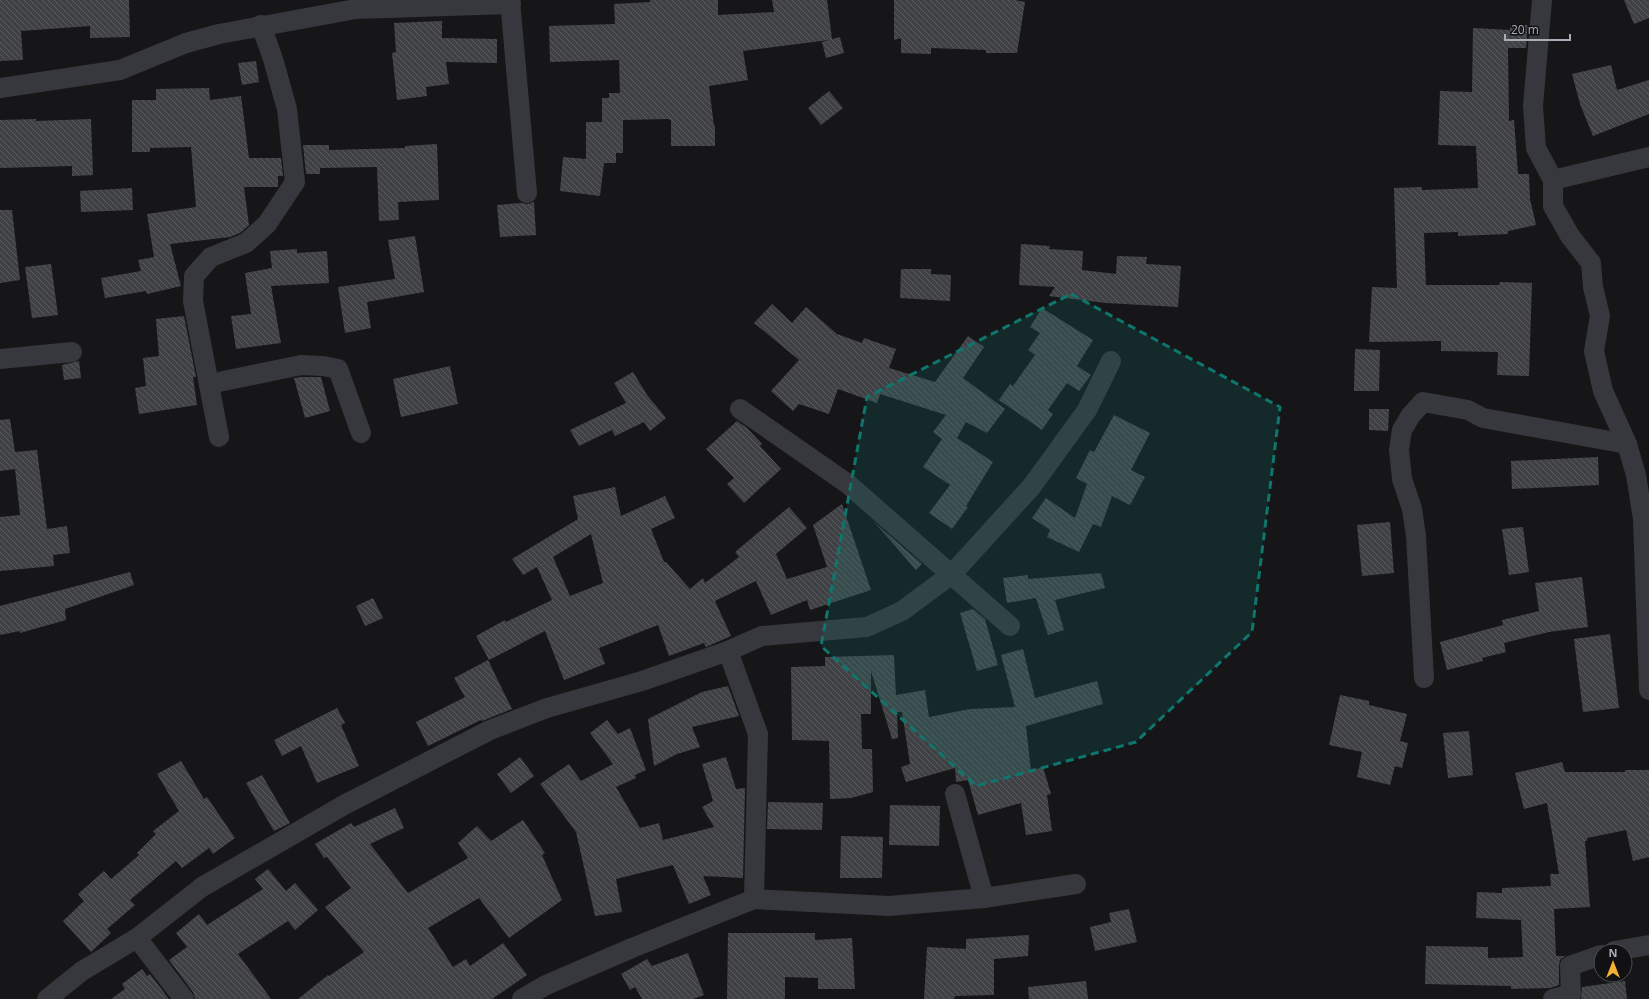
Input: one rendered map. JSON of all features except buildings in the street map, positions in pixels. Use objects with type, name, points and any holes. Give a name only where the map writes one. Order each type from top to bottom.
[{"type":"street","points":[[1542,0],[1533,106],[1536,148],[1553,180],[1553,206],[1570,236],[1591,263],[1593,287],[1600,316],[1594,351],[1603,390],[1627,444],[1636,475],[1643,519],[1649,690]]},
{"type":"street","points":[[0,88],[120,70],[186,43],[219,34],[261,25],[356,9],[511,2],[527,193]]},
{"type":"street","points":[[219,437],[193,301],[194,276],[212,257],[246,243],[266,224],[295,182],[287,109],[273,59],[261,25]]},
{"type":"street","points":[[1553,180],[1649,157]]},
{"type":"street","points":[[0,359],[72,352]]},
{"type":"street","points":[[47,999],[82,971],[137,938],[202,887],[344,805],[490,730],[547,708],[642,681],[728,651],[762,636],[867,627],[902,612],[952,574],[1032,486],[1087,410],[1111,361]]},
{"type":"street","points":[[209,384],[301,365],[323,366],[338,369],[361,433]]},
{"type":"street","points":[[1424,678],[1416,536],[1412,509],[1402,479],[1399,450],[1402,430],[1411,415],[1423,402],[1468,410],[1483,418],[1627,444]]},
{"type":"street","points":[[740,409],[848,484],[1010,626]]},
{"type":"street","points":[[728,651],[758,734],[754,899]]},
{"type":"street","points":[[955,794],[984,898]]},
{"type":"street","points":[[522,999],[546,985],[632,948],[754,899],[889,906],[984,898],[1076,884]]},
{"type":"street","points":[[137,938],[184,999]]},
{"type":"street","points":[[1633,948],[1649,945]]},
{"type":"street","points":[[1553,999],[1571,994],[1570,966],[1593,958]]},
{"type":"highlighted area","points":[[1071,294],[1280,407],[1252,632],[1136,742],[976,786],[821,646],[867,397]]}]
